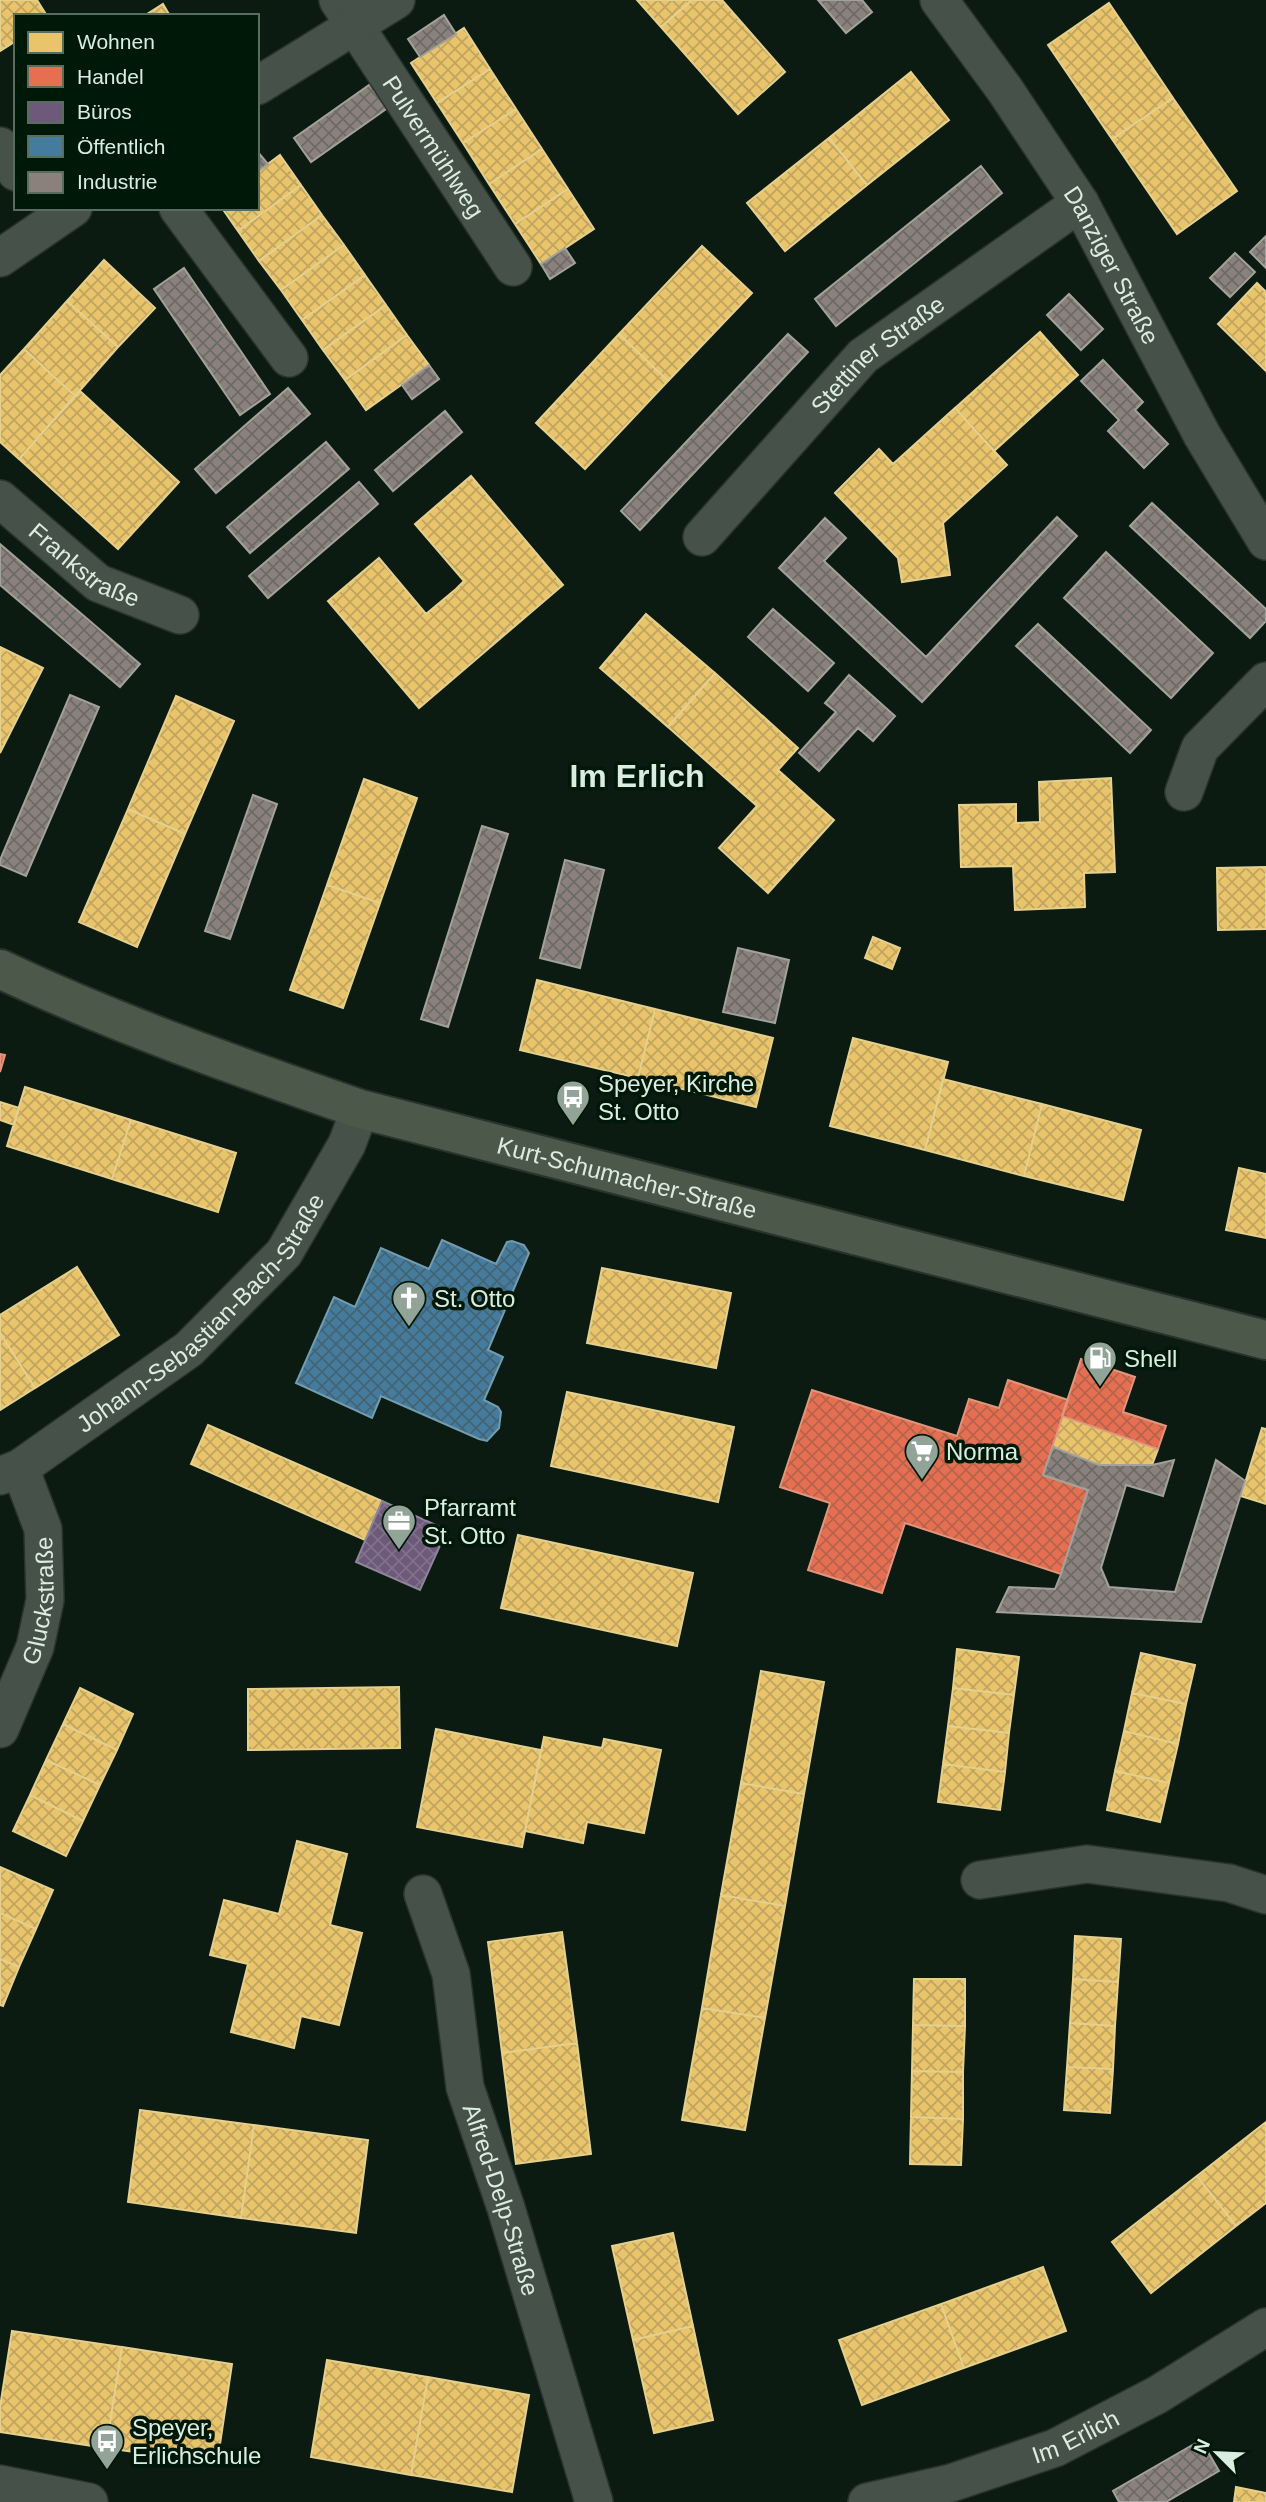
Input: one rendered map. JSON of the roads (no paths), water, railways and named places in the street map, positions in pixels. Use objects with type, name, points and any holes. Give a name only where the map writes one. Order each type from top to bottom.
[{"type":"main road","name":"Kurt-Schumacher-Straße","points":[[0,969],[93,1010],[223,1061],[360,1110],[1266,1340]]},
{"type":"street","points":[[259,84],[346,12],[396,0]]},
{"type":"street","name":"Danziger Straße","points":[[939,0],[1005,90],[1080,203],[1202,435],[1266,541]]},
{"type":"street","name":"Pulvermühlweg","points":[[346,12],[513,267]]},
{"type":"street","points":[[0,146],[14,169]]},
{"type":"street","name":"Stettiner Straße","points":[[702,537],[863,356],[1080,203]]},
{"type":"street","points":[[179,210],[289,358]]},
{"type":"street","points":[[0,258],[53,214]]},
{"type":"street","name":"Frankstraße","points":[[0,499],[98,583],[180,615]]},
{"type":"street","points":[[1184,792],[1200,748],[1266,681]]},
{"type":"street","name":"Johann-Sebastian-Bach-Straße","points":[[10,1472],[189,1349],[284,1253],[347,1144],[360,1110]]},
{"type":"street","name":"Gluckstraße","points":[[0,1729],[35,1647],[45,1600],[43,1529],[10,1472]]},
{"type":"street","points":[[980,1880],[1087,1864],[1229,1883],[1266,1895]]},
{"type":"street","name":"Alfred-Delp-Straße","points":[[423,1894],[451,1974],[465,2087],[506,2208],[594,2502]]},
{"type":"street","name":"Im Erlich","points":[[867,2502],[954,2493],[1055,2448],[1157,2395],[1266,2327]]},
{"type":"street","points":[[0,2484],[89,2502]]},
{"type":"place","name":"Speyer, Kirche St. Otto","points":[[573,1127]]},
{"type":"place","name":"St. Otto","points":[[409,1328]]},
{"type":"place","name":"Shell","points":[[1100,1388]]},
{"type":"place","name":"Norma","points":[[922,1481]]},
{"type":"place","name":"Pfarramt St. Otto","points":[[399,1551]]},
{"type":"place","name":"Speyer, Erlichschule","points":[[107,2471]]},
{"type":"district","name":"Im Erlich","points":[[637,776]]}]
